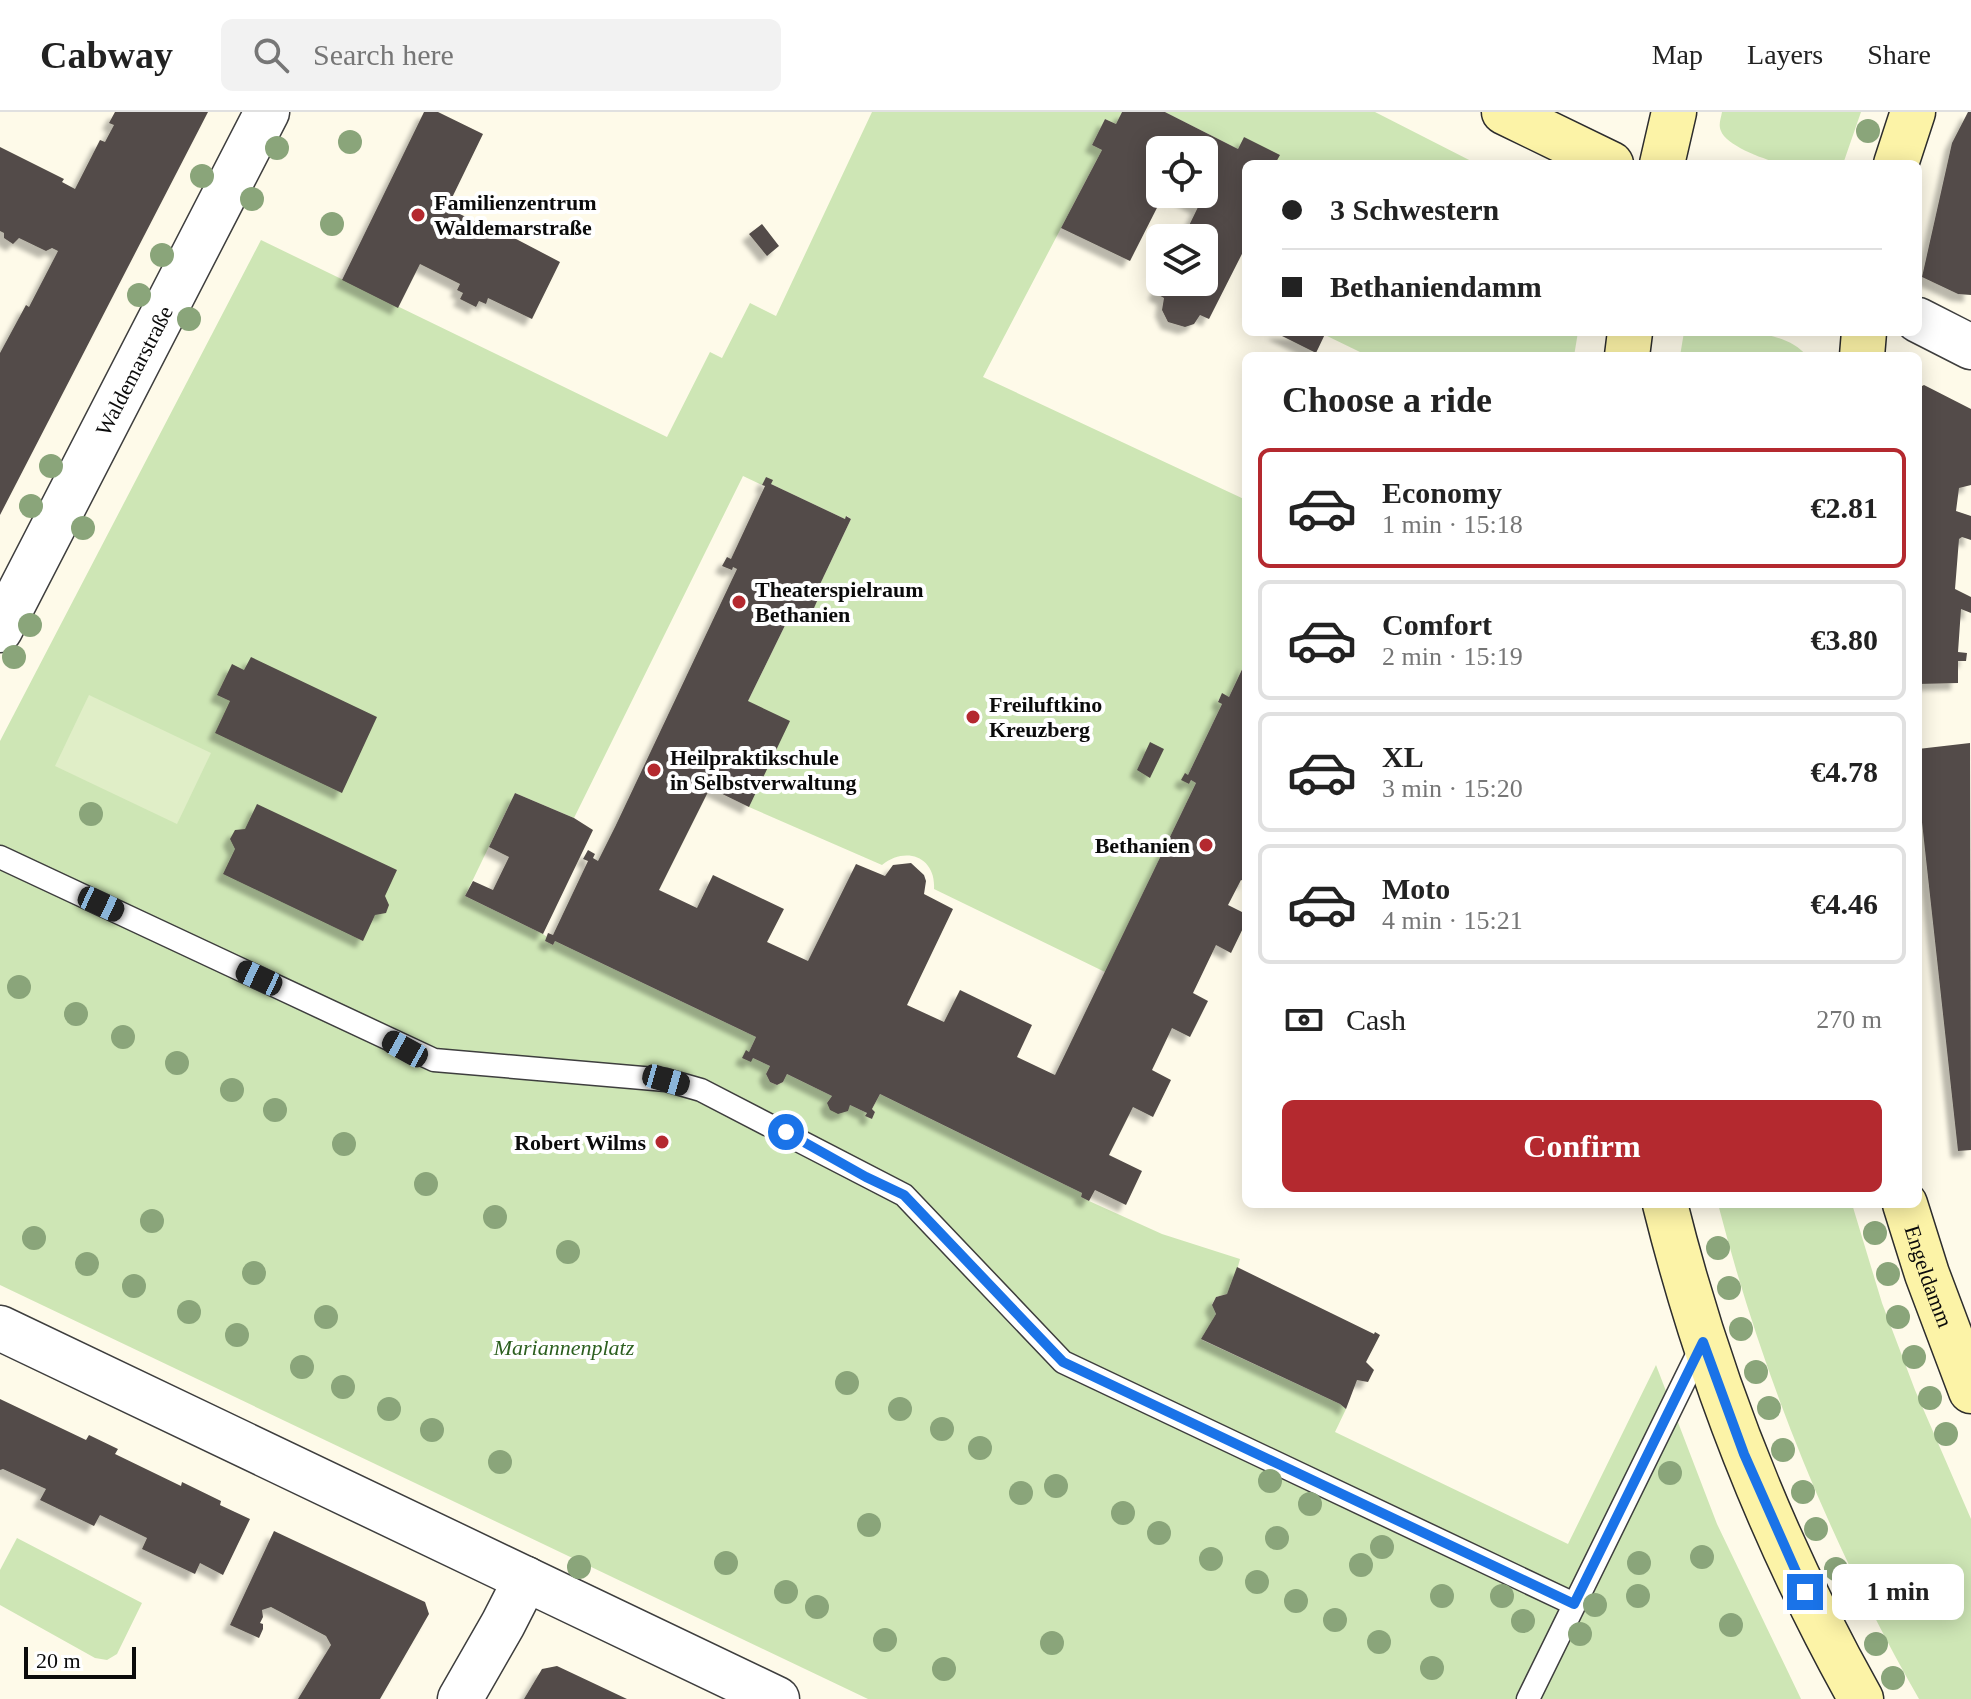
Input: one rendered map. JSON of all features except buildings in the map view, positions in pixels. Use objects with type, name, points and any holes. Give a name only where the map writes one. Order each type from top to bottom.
[{"type":"street","name":"Waldemarstraße","points":[[0,630],[267,112]]},
{"type":"street","points":[[1504,112],[1603,160]]},
{"type":"street","points":[[1663,160],[1674,112]]},
{"type":"street","points":[[1897,160],[1913,112]]},
{"type":"street","points":[[1922,322],[1971,347]]},
{"type":"street","points":[[1666,1208],[1703,1342],[1744,1454],[1794,1570],[1861,1699]]},
{"type":"street","name":"Engeldamm","points":[[1906,1208],[1927,1274],[1971,1391]]},
{"type":"street","points":[[0,1328],[777,1699]]},
{"type":"street","points":[[460,1699],[526,1579]]},
{"type":"lane","points":[[0,857],[434,1060],[666,1080],[701,1090],[904,1195],[1063,1362],[1574,1604]]},
{"type":"lane","points":[[1528,1699],[1703,1342]]},
{"type":"green space","name":"Mariannenplatz","points":[[872,112],[1122,112],[1116,124],[1105,119],[1092,145],[1102,150],[983,377],[1242,498],[1242,669],[1229,697],[1222,694],[1218,701],[1222,704],[1188,775],[1185,774],[1182,780],[1189,784],[1191,780],[1196,783],[1105,972],[934,889],[930,869],[917,858],[900,856],[882,865],[749,807],[748,701],[794,607],[811,615],[818,599],[814,597],[851,519],[847,516],[845,519],[771,484],[766,477],[762,485],[743,476],[574,818],[515,793],[465,896],[543,934],[547,937],[545,941],[553,945],[555,941],[756,1037],[749,1052],[746,1050],[753,1058],[770,1066],[766,1074],[770,1082],[777,1085],[783,1082],[787,1074],[832,1096],[827,1103],[847,1111],[850,1105],[872,1119],[875,1112],[872,1109],[880,1094],[1082,1193],[1081,1197],[1089,1201],[1162,1234],[1240,1259],[1227,1294],[1216,1297],[1212,1304],[1216,1314],[1202,1340],[1340,1404],[1346,1409],[1335,1432],[1568,1544],[1656,1365],[1717,1524],[1801,1699],[868,1699],[0,1285],[0,741],[261,240],[667,437],[710,352],[722,358],[750,303],[776,316]]},
{"type":"green space","points":[[1165,112],[1375,112],[1469,160],[1270,160],[1244,137],[1238,149],[1218,139],[1218,136]]},
{"type":"green space","points":[[1722,112],[1861,112],[1844,160],[1770,160],[1731,142],[1721,131]]},
{"type":"green space","points":[[1327,336],[1577,336],[1575,352],[1360,352]]},
{"type":"green space","points":[[1683,336],[1770,336],[1782,339],[1803,352],[1681,352]]},
{"type":"green space","points":[[89,695],[211,753],[177,824],[55,766]]},
{"type":"green space","points":[[1719,1208],[1853,1208],[1882,1303],[1915,1390],[1971,1519],[1971,1699],[1919,1699],[1828,1520],[1778,1396]]},
{"type":"green space","points":[[17,1538],[142,1603],[117,1654],[107,1660],[95,1658],[0,1605],[0,1570]]},
{"type":"place","name":"Familienzentrum Waldemarstraße","points":[[418,215]]},
{"type":"place","name":"Theaterspielraum Bethanien","points":[[739,602]]},
{"type":"place","name":"Freiluftkino Kreuzberg","points":[[973,717]]},
{"type":"place","name":"Heilpraktikschule in Selbstverwaltung","points":[[654,770]]},
{"type":"place","name":"Bethanien","points":[[1206,845]]},
{"type":"place","name":"Robert Wilms","points":[[662,1142]]},
{"type":"route","points":[[786,1132],[904,1195],[1063,1362],[1574,1604],[1703,1342],[1744,1454],[1805,1592]]}]
